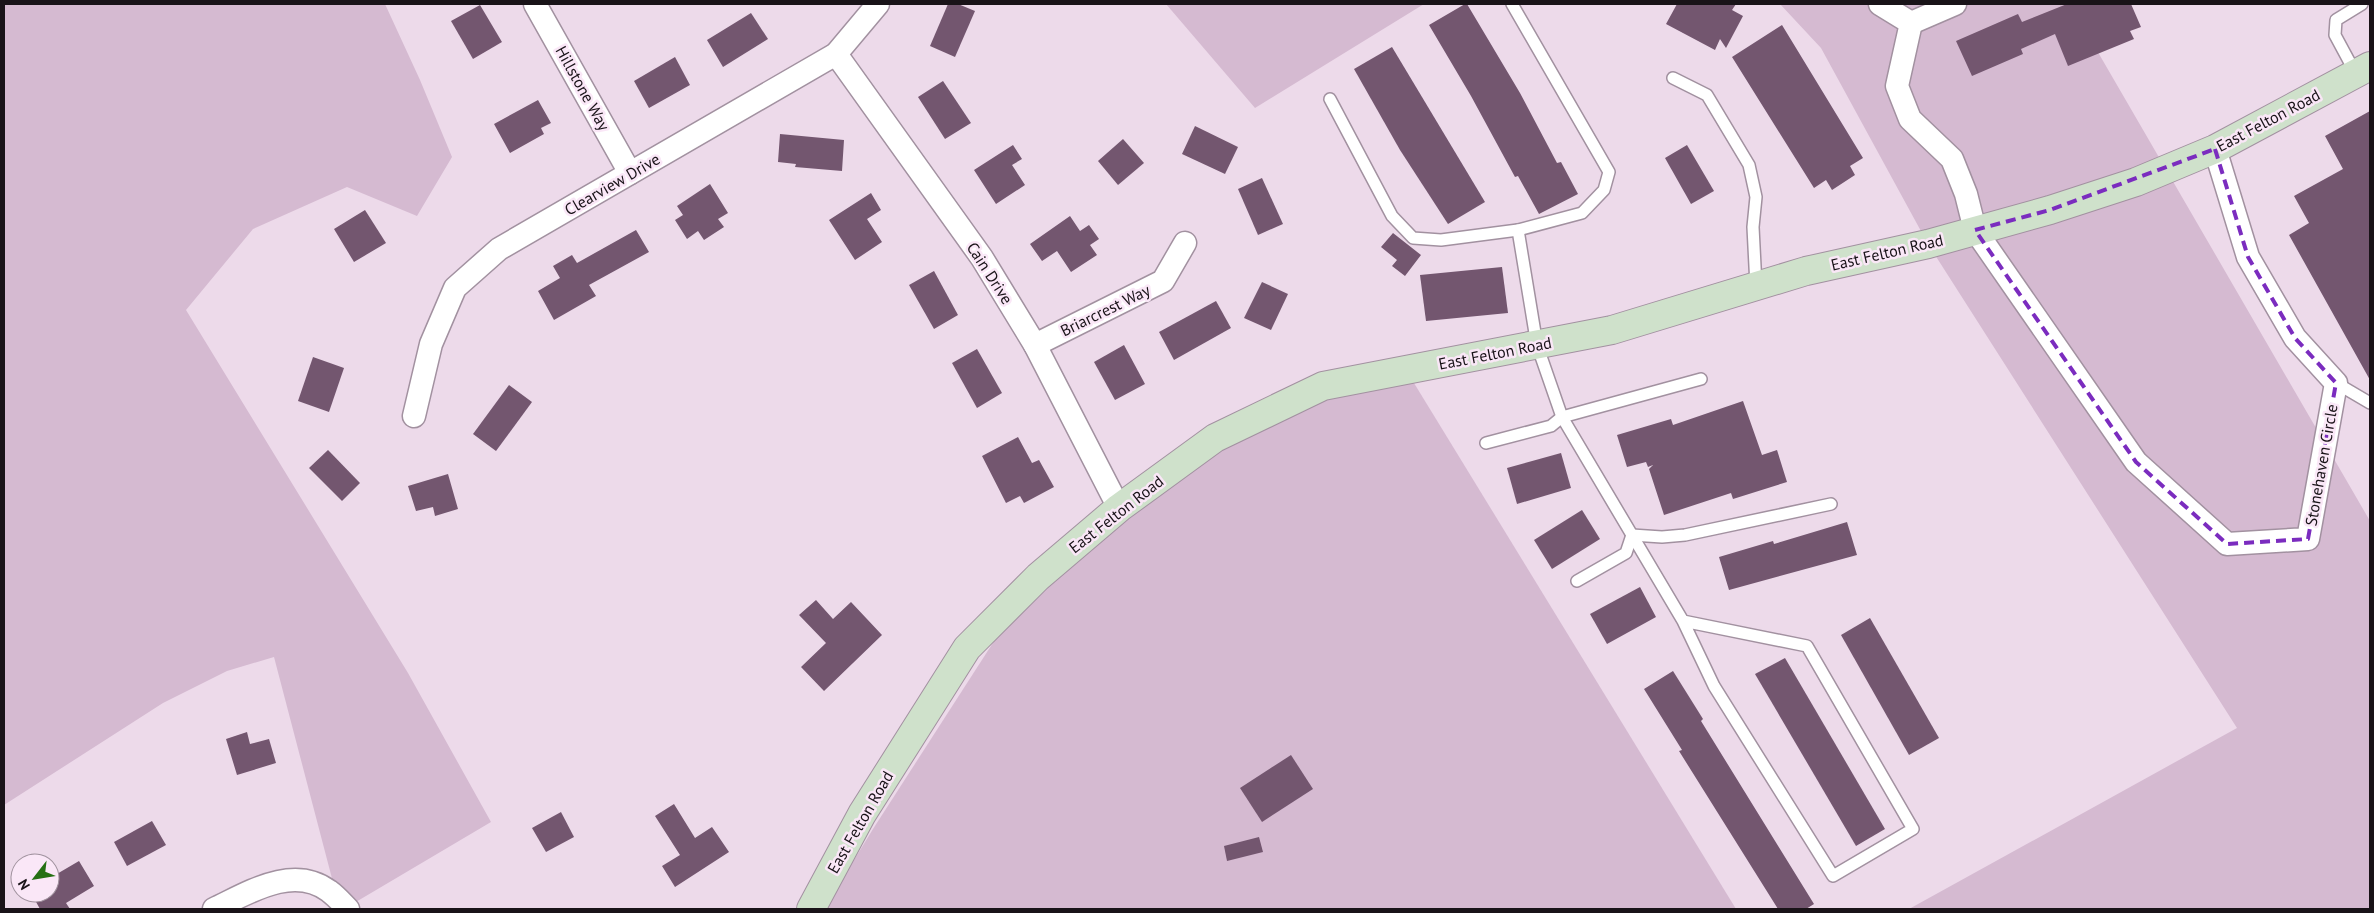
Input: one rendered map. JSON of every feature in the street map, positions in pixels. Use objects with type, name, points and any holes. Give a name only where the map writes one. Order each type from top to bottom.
[{"type":"street","name":"Hillstone Way","points":[[535,4],[630,173]]},
{"type":"street","name":"Clearview Drive","points":[[414,416],[432,344],[455,288],[499,249],[836,54],[878,4]]},
{"type":"street","points":[[1880,4],[1911,23]]},
{"type":"street","points":[[1911,23],[1955,4]]},
{"type":"street","points":[[1911,23],[1897,86],[1910,119],[1952,159],[1966,194],[1976,230]]},
{"type":"street","name":"Cain Drive","points":[[836,54],[982,258],[1035,345],[1119,508]]},
{"type":"street","name":"East Felton Road","points":[[811,909],[862,814],[967,648],[1038,577],[1119,508],[1215,438],[1323,386],[1612,330],[1806,271],[1928,244],[2050,210],[2136,182],[2215,149],[2363,70]]},
{"type":"street","name":"Stonehaven Circle","points":[[1976,230],[2136,462],[2227,544],[2308,539],[2336,383],[2295,338],[2248,257],[2215,149]]},
{"type":"street","name":"Briarcrest Way","points":[[1035,345],[1163,281],[1185,243]]},
{"type":"street","points":[[214,909],[251,891],[290,879],[305,880],[328,890],[348,909]]},
{"type":"lane","points":[[1330,99],[1392,216],[1413,238],[1441,240],[1518,230],[1582,213],[1604,190],[1609,172],[1512,4]]},
{"type":"lane","points":[[2362,4],[2336,20],[2335,35],[2363,70]]},
{"type":"lane","points":[[1673,78],[1707,96],[1749,166],[1756,198],[1754,227],[1756,286]]},
{"type":"lane","points":[[1518,230],[1538,345],[1562,417],[1683,621],[1714,686],[1833,876],[1913,829],[1807,646],[1683,621]]},
{"type":"lane","points":[[1486,444],[1550,426],[1562,417],[1701,380]]},
{"type":"lane","points":[[2336,383],[2370,403]]},
{"type":"lane","points":[[1632,535],[1662,537],[1685,535],[1830,504]]},
{"type":"lane","points":[[1577,581],[1626,553],[1632,535]]},
{"type":"highlighted area","points":[[2215,149],[2248,257],[2295,338],[2336,383],[2308,539],[2227,544],[2136,462],[1975,230],[2050,210]]},
{"type":"shaded area","points":[[4,4],[385,4],[420,80],[452,157],[417,216],[347,187],[253,229],[186,310],[408,673],[491,822],[344,909],[340,909],[274,657],[227,671],[163,703],[4,805]]},
{"type":"shaded area","points":[[1166,4],[1424,4],[1255,108]]},
{"type":"shaded area","points":[[1780,4],[2070,4],[2370,521],[2370,909],[1909,909],[2237,728],[1928,244],[1821,48]]},
{"type":"shaded area","points":[[1406,370],[1736,909],[824,909],[873,829],[1018,604],[1119,508],[1318,396]]},
{"type":"building","points":[[948,4],[958,4],[975,11],[955,57],[930,46]]},
{"type":"building","points":[[1467,4],[1520,93],[1557,163],[1561,162],[1578,194],[1539,214],[1518,176],[1515,177],[1471,96],[1429,25]]},
{"type":"building","points":[[1677,4],[1736,4],[1732,10],[1743,16],[1726,48],[1720,39],[1715,50],[1666,24]]},
{"type":"building","points":[[2067,4],[2131,4],[2141,27],[2130,31],[2134,39],[2068,66],[2055,34],[2021,49],[2023,54],[1972,76],[1956,41],[2018,14],[2022,22]]},
{"type":"building","points":[[480,5],[502,42],[473,59],[451,21]]},
{"type":"building","points":[[751,13],[768,39],[723,67],[707,40]]},
{"type":"building","points":[[1782,25],[1863,158],[1850,166],[1855,175],[1832,190],[1826,180],[1814,188],[1732,57]]},
{"type":"building","points":[[1392,47],[1485,202],[1448,224],[1400,150],[1354,69]]},
{"type":"building","points":[[675,57],[690,85],[649,108],[634,81]]},
{"type":"building","points":[[943,81],[971,123],[945,139],[918,97]]},
{"type":"building","points":[[538,100],[551,123],[541,128],[544,134],[510,153],[494,124]]},
{"type":"building","points":[[2370,111],[2370,380],[2289,235],[2309,223],[2294,196],[2343,169],[2325,136]]},
{"type":"building","points":[[1195,126],[1238,147],[1225,174],[1182,154]]},
{"type":"building","points":[[780,134],[844,140],[842,171],[795,167],[796,164],[778,162]]},
{"type":"building","points":[[1123,139],[1144,163],[1118,185],[1098,161]]},
{"type":"building","points":[[1013,145],[1022,159],[1012,165],[1025,185],[996,204],[974,170]]},
{"type":"building","points":[[1687,145],[1714,191],[1691,204],[1665,158]]},
{"type":"building","points":[[1262,178],[1283,224],[1258,235],[1238,189]]},
{"type":"building","points":[[710,184],[728,213],[718,219],[724,227],[704,240],[698,231],[687,239],[675,220],[683,215],[677,206]]},
{"type":"building","points":[[871,193],[881,210],[867,219],[882,242],[855,260],[829,220]]},
{"type":"building","points":[[365,210],[386,243],[354,262],[334,229]]},
{"type":"building","points":[[1070,216],[1080,231],[1089,225],[1099,239],[1090,245],[1097,255],[1071,272],[1057,251],[1042,261],[1030,244]]},
{"type":"building","points":[[636,230],[649,252],[589,285],[596,296],[554,320],[538,291],[560,278],[553,266],[572,255],[577,263]]},
{"type":"building","points":[[1393,233],[1421,255],[1405,276],[1392,266],[1397,260],[1381,247]]},
{"type":"building","points":[[1502,267],[1508,313],[1426,321],[1420,275]]},
{"type":"building","points":[[934,271],[958,315],[934,329],[909,285]]},
{"type":"building","points":[[1262,282],[1288,294],[1271,330],[1244,318]]},
{"type":"building","points":[[1216,301],[1231,328],[1174,360],[1159,332]]},
{"type":"building","points":[[1124,345],[1145,384],[1115,400],[1094,362]]},
{"type":"building","points":[[977,349],[1002,393],[977,408],[952,363]]},
{"type":"building","points":[[313,357],[344,368],[329,412],[298,401]]},
{"type":"building","points":[[509,385],[532,402],[496,451],[473,434]]},
{"type":"building","points":[[1743,401],[1762,455],[1777,450],[1787,482],[1733,499],[1731,493],[1664,515],[1649,469],[1653,465],[1648,467],[1646,462],[1627,467],[1617,435],[1671,419],[1673,425]]},
{"type":"building","points":[[1018,437],[1032,463],[1039,460],[1054,487],[1024,503],[1020,496],[1006,503],[982,456]]},
{"type":"building","points":[[328,450],[360,483],[342,501],[309,468]]},
{"type":"building","points":[[1561,453],[1571,488],[1517,504],[1507,468]]},
{"type":"building","points":[[448,474],[458,509],[435,516],[433,507],[416,511],[408,486]]},
{"type":"building","points":[[1582,510],[1600,539],[1552,569],[1534,540]]},
{"type":"building","points":[[1847,522],[1857,555],[1729,590],[1719,557],[1773,541],[1774,544]]},
{"type":"building","points":[[1640,587],[1656,617],[1607,644],[1590,614]]},
{"type":"building","points":[[816,600],[833,619],[851,602],[882,635],[824,691],[801,667],[826,643],[799,615]]},
{"type":"building","points":[[1870,618],[1939,738],[1909,755],[1841,635]]},
{"type":"building","points":[[1785,658],[1885,829],[1856,846],[1755,674]]},
{"type":"building","points":[[1673,671],[1703,719],[1701,721],[1814,904],[1806,909],[1778,909],[1679,751],[1682,750],[1644,689]]},
{"type":"building","points":[[247,732],[250,744],[269,739],[276,763],[237,775],[226,739]]},
{"type":"building","points":[[1291,755],[1313,789],[1262,822],[1240,788]]},
{"type":"building","points":[[674,804],[695,838],[712,827],[729,852],[675,887],[662,866],[680,855],[655,816]]},
{"type":"building","points":[[561,812],[574,837],[546,852],[532,828]]},
{"type":"building","points":[[152,821],[166,845],[127,866],[114,842]]},
{"type":"building","points":[[1259,837],[1263,852],[1227,861],[1224,846]]},
{"type":"building","points":[[79,861],[94,886],[66,903],[70,909],[40,909],[37,903],[60,903],[60,872]]}]
